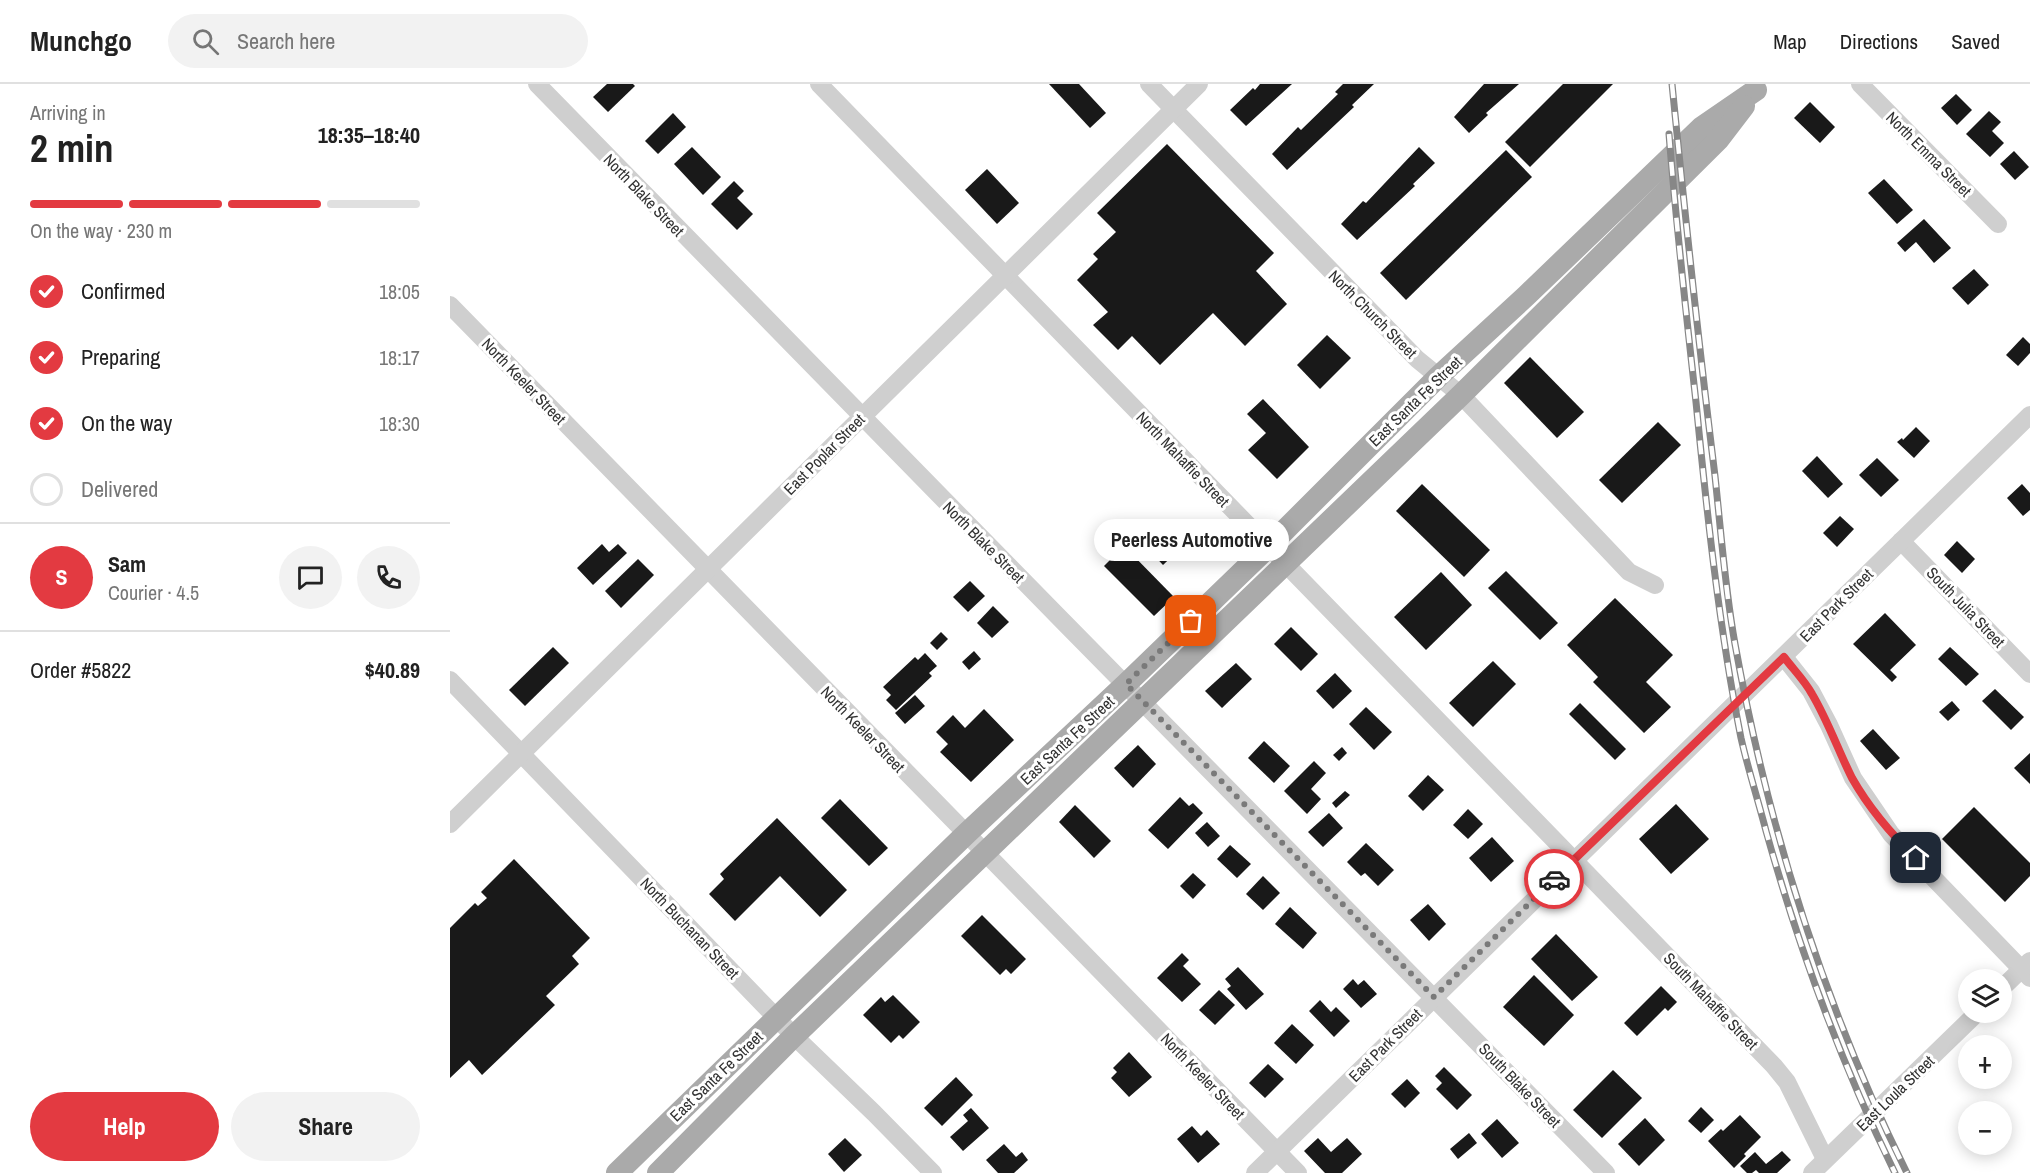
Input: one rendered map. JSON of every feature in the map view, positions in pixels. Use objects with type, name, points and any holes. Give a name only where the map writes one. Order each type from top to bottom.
[{"type":"main road","name":"East Santa Fe Street","points":[[617,1173],[966,834],[1268,547],[1439,376],[1702,127],[1759,87]]},
{"type":"main road","name":"East Santa Fe Street","points":[[657,1173],[794,1036],[986,854],[1461,395],[1718,140],[1759,87]]},
{"type":"street","name":"North Blake Street","points":[[537,84],[860,417],[1434,997]]},
{"type":"street","name":"North Mahaffie Street","points":[[819,84],[1573,861]]},
{"type":"street","name":"North Church Street","points":[[1149,84],[1417,359],[1461,395],[1629,572],[1655,585]]},
{"type":"street","name":"East Poplar Street","points":[[450,824],[1199,84]]},
{"type":"street","name":"North Emma Street","points":[[1860,84],[1998,224]]},
{"type":"street","name":"North Keeler Street","points":[[450,305],[1298,1173]]},
{"type":"street","name":"East Park Street","points":[[1255,1173],[2030,415]]},
{"type":"street","name":"South Julia Street","points":[[1901,541],[2030,674]]},
{"type":"street","points":[[1784,657],[1810,691],[1829,725],[1853,778],[1891,834],[2027,969],[2012,981]]},
{"type":"street","name":"North Buchanan Street","points":[[450,680],[794,1036],[933,1173]]},
{"type":"street","name":"South Mahaffie Street","points":[[1573,861],[1774,1066],[1786,1082],[1825,1159]]},
{"type":"street","name":"South Blake Street","points":[[1434,997],[1606,1173]]},
{"type":"street","name":"East Loula Street","points":[[1812,1173],[1967,1023]]},
{"type":"building","points":[[607,84],[633,84],[635,86],[608,112],[593,97]]},
{"type":"building","points":[[1049,84],[1079,84],[1106,113],[1090,128]]},
{"type":"building","points":[[1260,84],[1292,84],[1246,126],[1230,110]]},
{"type":"building","points":[[1343,84],[1374,84],[1352,105],[1354,107],[1287,170],[1272,154],[1298,127],[1301,130],[1338,94],[1335,92]]},
{"type":"building","points":[[1484,84],[1519,84],[1486,113],[1488,115],[1469,133],[1454,117]]},
{"type":"building","points":[[1563,84],[1613,84],[1530,167],[1505,142]]},
{"type":"building","points":[[1956,94],[1972,110],[1957,125],[1941,108]]},
{"type":"building","points":[[1810,102],[1835,127],[1820,143],[1794,118]]},
{"type":"building","points":[[1989,111],[2001,122],[1992,131],[2004,143],[1990,157],[1966,134]]},
{"type":"building","points":[[673,113],[686,127],[658,154],[645,141]]},
{"type":"building","points":[[1167,144],[1274,253],[1256,271],[1287,304],[1245,346],[1213,313],[1160,365],[1132,336],[1118,350],[1093,325],[1108,312],[1077,280],[1098,259],[1093,254],[1116,232],[1097,213]]},
{"type":"building","points":[[692,147],[721,177],[703,195],[674,164]]},
{"type":"building","points":[[1419,147],[1435,163],[1413,184],[1415,186],[1357,240],[1341,224],[1363,201],[1366,203]]},
{"type":"building","points":[[1506,150],[1532,177],[1406,300],[1380,273]]},
{"type":"building","points":[[2014,151],[2029,167],[2015,180],[2000,164]]},
{"type":"building","points":[[987,169],[1019,203],[997,224],[965,190]]},
{"type":"building","points":[[1884,179],[1913,210],[1897,224],[1868,193]]},
{"type":"building","points":[[734,181],[744,191],[737,198],[753,214],[737,230],[711,204]]},
{"type":"building","points":[[1924,219],[1951,248],[1934,263],[1916,242],[1905,252],[1897,243]]},
{"type":"building","points":[[1974,269],[1989,285],[1968,305],[1952,288]]},
{"type":"building","points":[[1327,335],[1351,358],[1320,389],[1297,365]]},
{"type":"building","points":[[2023,337],[2030,344],[2030,353],[2018,366],[2006,355]]},
{"type":"building","points":[[1530,357],[1584,412],[1557,438],[1504,383]]},
{"type":"building","points":[[1263,399],[1309,447],[1277,479],[1248,450],[1266,433],[1247,414]]},
{"type":"building","points":[[1658,422],[1681,445],[1622,503],[1599,480]]},
{"type":"building","points":[[1916,427],[1930,441],[1914,458],[1897,442],[1902,438],[1903,440]]},
{"type":"building","points":[[1817,456],[1843,484],[1828,498],[1802,471]]},
{"type":"building","points":[[1877,458],[1899,480],[1881,497],[1859,475]]},
{"type":"building","points":[[1422,484],[1490,550],[1464,577],[1396,511]]},
{"type":"building","points":[[2022,484],[2030,493],[2030,510],[2023,516],[2007,498]]},
{"type":"building","points":[[1840,516],[1854,529],[1837,547],[1823,533]]},
{"type":"building","points":[[1173,527],[1187,542],[1163,565],[1149,550]]},
{"type":"building","points":[[1957,541],[1975,559],[1962,573],[1944,555]]},
{"type":"building","points":[[602,544],[609,552],[618,544],[627,553],[593,585],[577,568]]},
{"type":"building","points":[[1124,546],[1174,597],[1154,616],[1104,566]]},
{"type":"building","points":[[638,559],[654,575],[621,608],[605,591]]},
{"type":"building","points":[[1506,571],[1558,623],[1540,640],[1488,588]]},
{"type":"building","points":[[1441,572],[1472,605],[1426,650],[1394,617]]},
{"type":"building","points":[[970,581],[985,596],[968,612],[953,597]]},
{"type":"building","points":[[1615,598],[1673,655],[1646,682],[1671,707],[1644,733],[1593,682],[1598,677],[1567,645]]},
{"type":"building","points":[[993,606],[1009,622],[992,638],[977,623]]},
{"type":"building","points":[[1885,613],[1916,645],[1890,670],[1897,677],[1892,682],[1853,644]]},
{"type":"building","points":[[1291,627],[1318,654],[1301,671],[1274,644]]},
{"type":"building","points":[[941,632],[948,639],[937,650],[930,643]]},
{"type":"building","points":[[553,647],[569,663],[525,706],[509,690]]},
{"type":"building","points":[[1950,647],[1979,674],[1966,686],[1938,659]]},
{"type":"building","points":[[974,651],[981,659],[969,670],[962,662]]},
{"type":"building","points":[[925,653],[937,666],[929,673],[932,676],[896,710],[886,700],[891,695],[883,687],[915,657],[918,660]]},
{"type":"building","points":[[1493,661],[1516,684],[1473,727],[1449,703]]},
{"type":"building","points":[[1236,663],[1252,679],[1222,708],[1205,691]]},
{"type":"building","points":[[1335,673],[1352,691],[1333,709],[1316,691]]},
{"type":"building","points":[[1995,689],[2024,717],[2011,730],[1982,701]]},
{"type":"building","points":[[915,695],[925,706],[905,724],[895,713]]},
{"type":"building","points":[[1952,701],[1960,710],[1948,721],[1939,712]]},
{"type":"building","points":[[1580,703],[1626,749],[1615,760],[1569,714]]},
{"type":"building","points":[[1366,707],[1392,732],[1374,750],[1349,724]]},
{"type":"building","points":[[984,709],[1014,740],[971,782],[940,752],[948,744],[936,732],[953,715],[965,728]]},
{"type":"building","points":[[1873,729],[1900,758],[1886,770],[1860,741]]},
{"type":"building","points":[[1264,741],[1290,766],[1274,783],[1248,758]]},
{"type":"building","points":[[1138,745],[1156,764],[1133,788],[1114,768]]},
{"type":"building","points":[[1342,747],[1347,753],[1339,761],[1333,755]]},
{"type":"building","points":[[2030,753],[2030,784],[2014,768]]},
{"type":"building","points":[[1314,761],[1326,773],[1311,789],[1321,799],[1307,814],[1284,791]]},
{"type":"building","points":[[1428,775],[1444,790],[1423,811],[1408,796]]},
{"type":"building","points":[[1345,791],[1350,795],[1336,808],[1332,803]]},
{"type":"building","points":[[1180,797],[1189,806],[1193,803],[1203,813],[1168,849],[1148,830]]},
{"type":"building","points":[[840,799],[888,848],[869,866],[821,818]]},
{"type":"building","points":[[1676,804],[1709,839],[1671,874],[1639,839]]},
{"type":"building","points":[[1075,805],[1111,841],[1094,858],[1059,822]]},
{"type":"building","points":[[1974,807],[2030,863],[2030,876],[2005,902],[1942,839]]},
{"type":"building","points":[[1468,809],[1483,824],[1468,839],[1453,825]]},
{"type":"building","points":[[1329,813],[1343,828],[1323,847],[1308,832]]},
{"type":"building","points":[[777,818],[847,890],[820,917],[780,876],[735,921],[709,894],[724,879],[720,874]]},
{"type":"building","points":[[1207,822],[1220,836],[1208,847],[1195,833]]},
{"type":"building","points":[[1492,837],[1514,861],[1491,882],[1469,858]]},
{"type":"building","points":[[1366,843],[1394,870],[1378,886],[1365,873],[1361,876],[1347,862]]},
{"type":"building","points":[[1230,845],[1251,864],[1237,878],[1217,859]]},
{"type":"building","points":[[514,859],[590,938],[572,956],[579,964],[546,996],[555,1005],[482,1075],[469,1060],[450,1078],[450,928],[475,903],[478,906],[487,898],[481,892]]},
{"type":"building","points":[[1193,873],[1206,885],[1193,899],[1180,886]]},
{"type":"building","points":[[1263,876],[1280,893],[1263,910],[1246,894]]},
{"type":"building","points":[[1428,904],[1446,924],[1429,941],[1410,920]]},
{"type":"building","points":[[1290,907],[1317,933],[1303,949],[1275,924]]},
{"type":"building","points":[[982,915],[1026,959],[1011,974],[1006,969],[1000,975],[961,936]]},
{"type":"building","points":[[1556,934],[1598,977],[1572,1001],[1531,959]]},
{"type":"building","points":[[1182,953],[1189,960],[1183,966],[1201,984],[1182,1002],[1157,978]]},
{"type":"building","points":[[1238,967],[1264,994],[1246,1010],[1227,989],[1231,986],[1225,979]]},
{"type":"building","points":[[1534,975],[1574,1015],[1544,1046],[1503,1007]]},
{"type":"building","points":[[1353,979],[1358,985],[1364,980],[1377,994],[1361,1008],[1343,989]]},
{"type":"building","points":[[1661,986],[1677,1002],[1668,1011],[1665,1008],[1637,1036],[1624,1023]]},
{"type":"building","points":[[1219,990],[1235,1005],[1215,1025],[1199,1010]]},
{"type":"building","points":[[893,995],[920,1022],[903,1039],[899,1035],[891,1043],[863,1015],[881,997],[885,1002]]},
{"type":"building","points":[[1320,1000],[1331,1012],[1336,1007],[1350,1021],[1334,1037],[1309,1011]]},
{"type":"building","points":[[1292,1024],[1314,1045],[1296,1064],[1274,1043]]},
{"type":"building","points":[[1129,1052],[1152,1077],[1129,1097],[1111,1078],[1117,1072],[1113,1068]]},
{"type":"building","points":[[1268,1064],[1284,1079],[1265,1098],[1249,1083]]},
{"type":"building","points":[[1444,1067],[1472,1095],[1457,1110],[1436,1089],[1442,1083],[1435,1076]]},
{"type":"building","points":[[1613,1070],[1642,1098],[1602,1138],[1573,1110]]},
{"type":"building","points":[[956,1077],[973,1095],[942,1126],[924,1108]]},
{"type":"building","points":[[1407,1079],[1420,1093],[1405,1108],[1391,1094]]},
{"type":"building","points":[[1701,1107],[1714,1120],[1701,1133],[1688,1121]]},
{"type":"building","points":[[971,1108],[989,1128],[963,1151],[950,1137],[968,1121],[963,1115]]},
{"type":"building","points":[[1740,1115],[1761,1137],[1734,1168],[1708,1141]]},
{"type":"building","points":[[1645,1118],[1665,1140],[1639,1166],[1618,1144]]},
{"type":"building","points":[[1497,1119],[1519,1143],[1502,1158],[1481,1134]]},
{"type":"building","points":[[1192,1126],[1201,1136],[1207,1130],[1220,1144],[1198,1163],[1177,1139]]},
{"type":"building","points":[[1469,1133],[1477,1143],[1458,1159],[1450,1149]]},
{"type":"building","points":[[845,1138],[862,1155],[844,1172],[828,1154]]},
{"type":"building","points":[[1318,1138],[1331,1152],[1347,1138],[1362,1154],[1342,1173],[1325,1173],[1304,1151]]},
{"type":"building","points":[[1004,1144],[1016,1157],[1022,1152],[1028,1160],[1014,1173],[998,1173],[986,1160]]},
{"type":"building","points":[[1782,1151],[1791,1160],[1777,1173],[1759,1173],[1756,1170],[1747,1173],[1740,1166],[1755,1152],[1766,1164]]},
{"type":"railway","points":[[1672,84],[1726,581],[1748,712],[1782,848],[1802,914],[1850,1046],[1907,1173]]},
{"type":"railway","points":[[1669,134],[1709,528],[1726,654],[1741,738],[1779,875],[1807,962],[1839,1048],[1895,1173]]},
{"type":"way so far","points":[[1191,621],[1126,684],[1434,997],[1554,879]]},
{"type":"place","name":"Peerless Automotive","points":[[1191,621]]},
{"type":"route","points":[[1554,879],[1784,657],[1810,691],[1829,725],[1853,778],[1870,805],[1891,834],[1916,858]]}]
